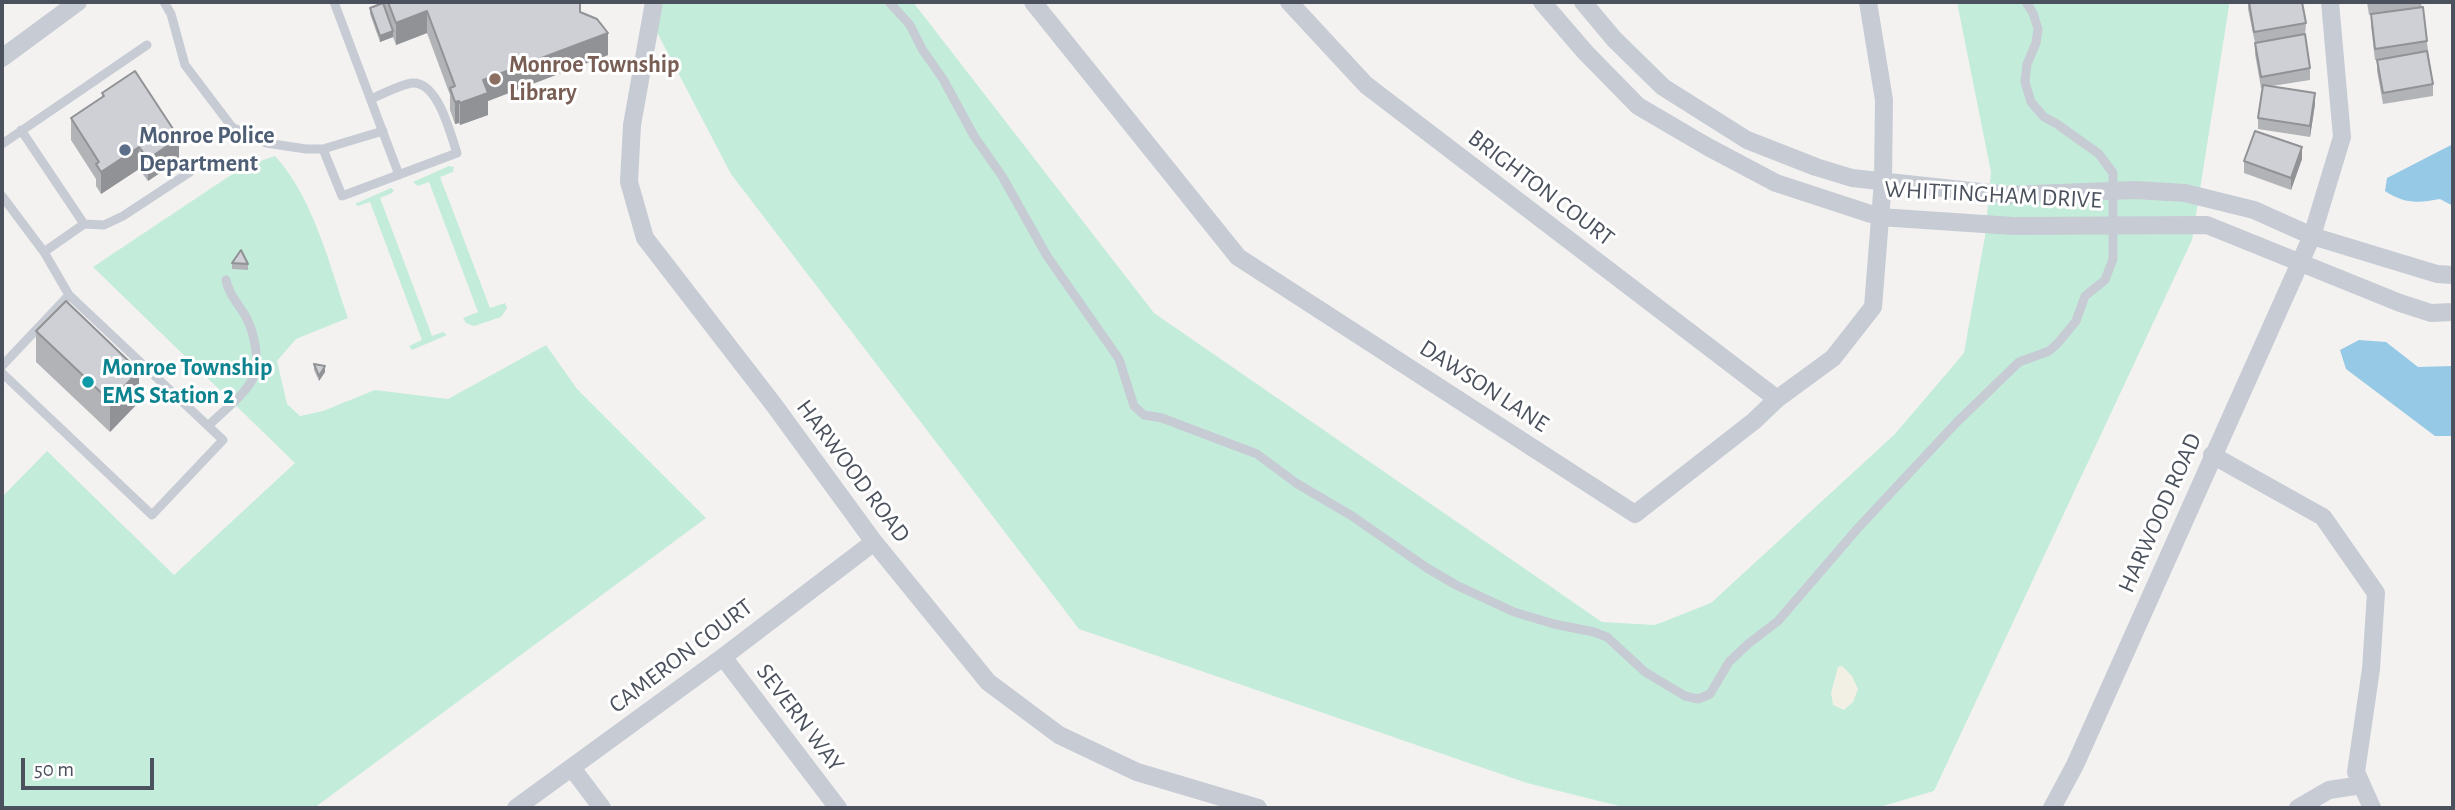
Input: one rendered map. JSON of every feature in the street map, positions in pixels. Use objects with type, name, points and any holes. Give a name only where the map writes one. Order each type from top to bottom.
[{"type":"street","points":[[2,58],[78,2]]},
{"type":"street","name":"HARWOOD ROAD","points":[[654,2],[632,125],[629,181],[645,239],[774,405],[874,541],[988,682],[1059,735],[1138,772],[1253,808]]},
{"type":"street","name":"DAWSON LANE","points":[[1032,2],[1238,257],[1635,514],[1754,421],[1777,399],[1833,358],[1873,307],[1883,181],[1884,100],[1868,2]]},
{"type":"street","name":"BRIGHTON COURT","points":[[1289,2],[1366,85],[1777,399]]},
{"type":"street","name":"WHITTINGHAM DRIVE","points":[[1542,2],[1586,53],[1638,106],[1776,183],[1880,217],[2014,226],[2207,225],[2431,313],[2453,312]]},
{"type":"street","name":"WHITTINGHAM DRIVE","points":[[1583,2],[1614,39],[1663,86],[1747,140],[1852,178],[2008,195],[2112,191],[2185,193],[2253,209],[2312,236],[2437,274],[2453,275]]},
{"type":"street","name":"HARWOOD ROAD","points":[[2052,808],[2076,765],[2312,236],[2342,137],[2330,2]]},
{"type":"street","points":[[2212,455],[2323,517],[2376,593],[2371,668],[2356,772],[2372,808]]},
{"type":"street","name":"CAMERON COURT","points":[[516,808],[723,657],[874,541]]},
{"type":"street","name":"SEVERN WAY","points":[[723,657],[838,808]]},
{"type":"street","points":[[572,768],[602,808]]},
{"type":"street","points":[[2298,808],[2329,790],[2362,785]]},
{"type":"lane","points":[[164,2],[171,14],[185,65],[232,127],[266,143],[286,148],[323,149],[383,131]]},
{"type":"lane","points":[[334,2],[399,175]]},
{"type":"lane","points":[[889,2],[910,24],[922,49],[943,79],[974,136],[1002,176],[1047,256],[1119,359],[1134,406],[1144,415],[1162,418],[1258,454],[1305,489],[1352,516],[1455,585],[1514,612],[1607,637],[1645,673],[1685,696],[1698,699],[1710,695],[1729,662],[1778,621],[1858,528],[1956,423],[2019,362],[2049,351],[2067,334],[2076,321],[2085,296],[2105,280],[2113,259],[2113,173],[2088,146],[2043,117],[2031,102],[2025,82],[2027,64],[2036,43],[2038,29],[2026,2]]},
{"type":"lane","points":[[2,144],[147,45]]},
{"type":"lane","points":[[323,149],[342,196],[457,153],[437,100],[425,86],[411,83],[371,99]]},
{"type":"lane","points":[[21,131],[83,224]]},
{"type":"lane","points":[[44,252],[83,224],[104,225],[123,216],[190,172]]},
{"type":"lane","points":[[2,196],[44,252],[69,295],[223,440],[152,515],[2,373]]},
{"type":"lane","points":[[208,426],[237,397],[255,373],[256,351],[252,332],[246,317],[228,290],[226,280]]},
{"type":"lane","points":[[2,366],[69,295]]},
{"type":"green space","points":[[654,2],[913,2],[1154,313],[1602,622],[1655,625],[1711,603],[1895,434],[1964,353],[1985,236],[1991,172],[1957,2],[2229,2],[2229,6],[2192,240],[1934,791],[1876,808],[1627,808],[1527,783],[1079,629],[731,174],[650,19]]},
{"type":"green space","points":[[275,156],[289,173],[310,212],[348,318],[296,339],[277,361],[287,404],[300,416],[323,411],[375,390],[448,399],[546,345],[577,389],[706,518],[314,808],[2,808],[2,497],[47,451],[174,575],[295,463],[93,267],[243,167]]},
{"type":"green space","points":[[449,166],[454,167],[453,172],[440,177],[490,308],[505,303],[507,308],[501,317],[474,326],[466,323],[463,318],[478,312],[429,182],[418,186],[413,182]]},
{"type":"green space","points":[[391,188],[394,190],[392,193],[380,198],[432,336],[443,332],[447,335],[412,350],[409,346],[422,340],[370,202],[358,206],[355,204]]},
{"type":"sand","points":[[1842,666],[1852,676],[1858,689],[1853,702],[1844,710],[1833,705],[1831,693],[1838,667]]},
{"type":"water","points":[[2453,144],[2453,206],[2440,199],[2418,202],[2405,200],[2385,191],[2387,178]]},
{"type":"water","points":[[2359,340],[2386,342],[2418,367],[2453,366],[2453,436],[2435,436],[2346,369],[2340,350]]},
{"type":"building","name":"Monroe Township Library","points":[[388,2],[580,2],[580,12],[597,19],[608,33],[483,80],[488,93],[460,103],[455,102],[450,88],[455,86],[427,11],[396,23]]},
{"type":"building","points":[[2249,2],[2302,2],[2306,23],[2254,32]]},
{"type":"building","points":[[383,3],[393,31],[380,36],[370,8]]},
{"type":"building","points":[[2423,7],[2427,41],[2375,49],[2371,14]]},
{"type":"building","points":[[2305,34],[2310,68],[2261,77],[2255,43]]},
{"type":"building","points":[[2427,51],[2433,84],[2383,93],[2377,60]]},
{"type":"building","name":"Monroe Police Department","points":[[135,71],[179,138],[148,159],[139,147],[101,172],[96,164],[99,162],[71,118]]},
{"type":"building","points":[[2263,85],[2315,93],[2310,126],[2258,118]]},
{"type":"building","points":[[2255,131],[2302,147],[2291,178],[2244,161]]},
{"type":"building","points":[[241,250],[248,264],[232,263]]},
{"type":"building","points":[[66,301],[139,371],[110,401],[36,331]]},
{"type":"building","points":[[314,364],[325,366],[319,376]]},
{"type":"place","name":"Monroe Township Library","points":[[495,79]]},
{"type":"place","name":"Monroe Police Department","points":[[125,150]]},
{"type":"place","name":"Monroe Township EMS Station 2","points":[[88,382]]}]
